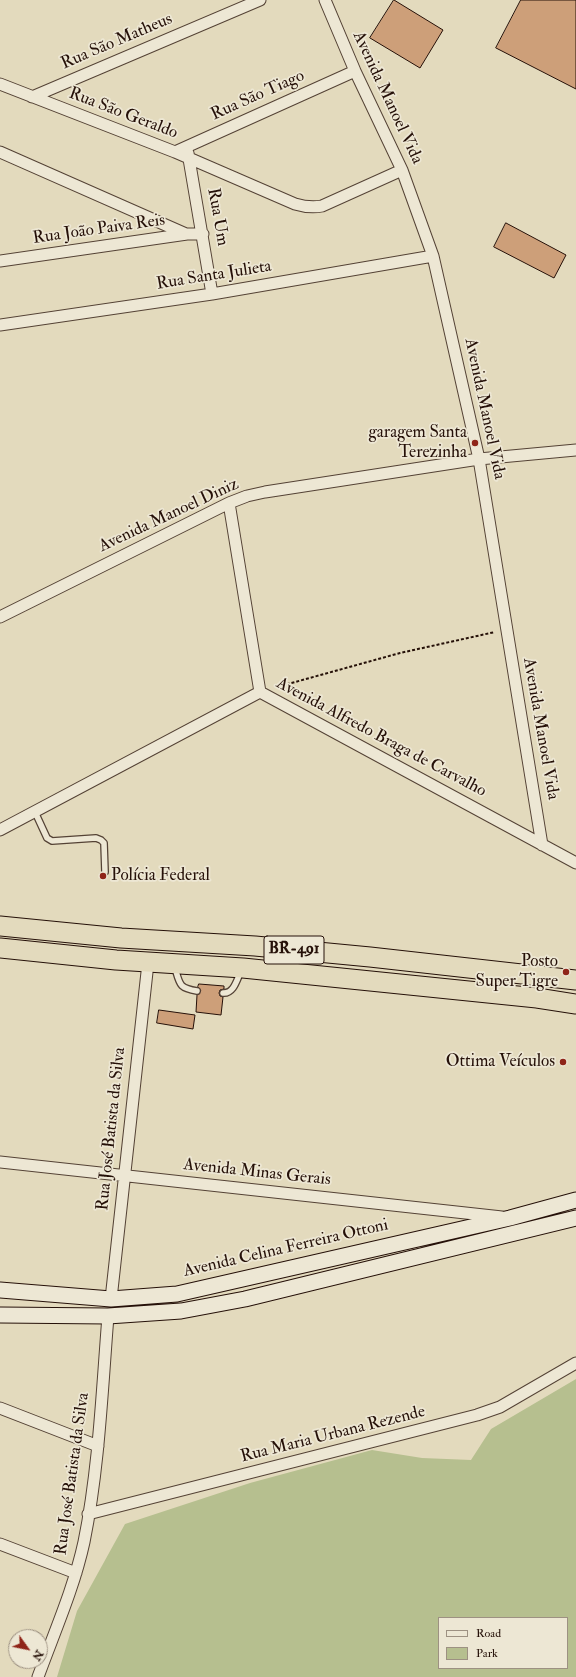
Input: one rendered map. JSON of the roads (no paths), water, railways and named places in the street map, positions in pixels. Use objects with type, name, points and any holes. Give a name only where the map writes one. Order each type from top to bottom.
[{"type":"highway","name":"BR-491","points":[[0,926],[121,938],[255,946],[576,980]]},
{"type":"highway","name":"BR-491","points":[[0,948],[148,963],[243,968],[537,998],[576,1004]]},
{"type":"main road","name":"Avenida Celina Ferreira Ottoni","points":[[0,1290],[111,1299],[177,1294],[510,1218],[576,1200]]},
{"type":"main road","points":[[0,1315],[108,1316],[181,1311],[245,1299],[576,1218]]},
{"type":"street","name":"Rua São Matheus","points":[[32,97],[260,0]]},
{"type":"street","name":"Avenida Manoel Vida","points":[[325,0],[355,71],[402,170],[433,256],[479,459],[542,845]]},
{"type":"street","name":"Rua São Tiago","points":[[175,152],[355,71]]},
{"type":"street","name":"Rua São Geraldo","points":[[0,84],[175,152],[295,204],[314,207],[322,206],[402,170]]},
{"type":"street","name":"Rua Um","points":[[187,146],[212,294]]},
{"type":"street","points":[[0,152],[187,234]]},
{"type":"street","name":"Rua João Paiva Reis","points":[[0,261],[187,234],[203,234]]},
{"type":"street","name":"Rua Santa Julieta","points":[[0,325],[212,294],[433,256]]},
{"type":"street","name":"Avenida Manoel Diniz","points":[[0,617],[229,503],[247,496],[479,459],[576,450]]},
{"type":"street","points":[[229,503],[260,692]]},
{"type":"street","name":"Avenida Alfredo Braga de Carvalho","points":[[0,830],[260,692],[576,863]]},
{"type":"street","name":"Rua José Batista da Silva","points":[[111,1299],[148,963]]},
{"type":"street","name":"Avenida Minas Gerais","points":[[0,1162],[510,1218]]},
{"type":"street","name":"Rua José Batista da Silva","points":[[38,1677],[76,1573],[84,1542],[98,1446],[108,1316]]},
{"type":"street","name":"Rua Maria Urbana Rezende","points":[[88,1514],[500,1408],[576,1363]]},
{"type":"street","points":[[0,1408],[98,1446]]},
{"type":"street","points":[[0,1544],[76,1573]]},
{"type":"lane","points":[[35,812],[47,838],[52,840],[96,838],[101,840],[104,843],[105,872]]},
{"type":"lane","points":[[174,964],[179,984],[186,989],[198,991]]},
{"type":"lane","points":[[223,993],[227,994],[232,991],[243,968]]},
{"type":"place","name":"garagem Santa Terezinha","points":[[475,443]]},
{"type":"place","name":"Polícia Federal","points":[[103,876]]},
{"type":"place","name":"Posto Super Tigre","points":[[566,972]]},
{"type":"place","name":"Ottima Veículos","points":[[563,1062]]}]
